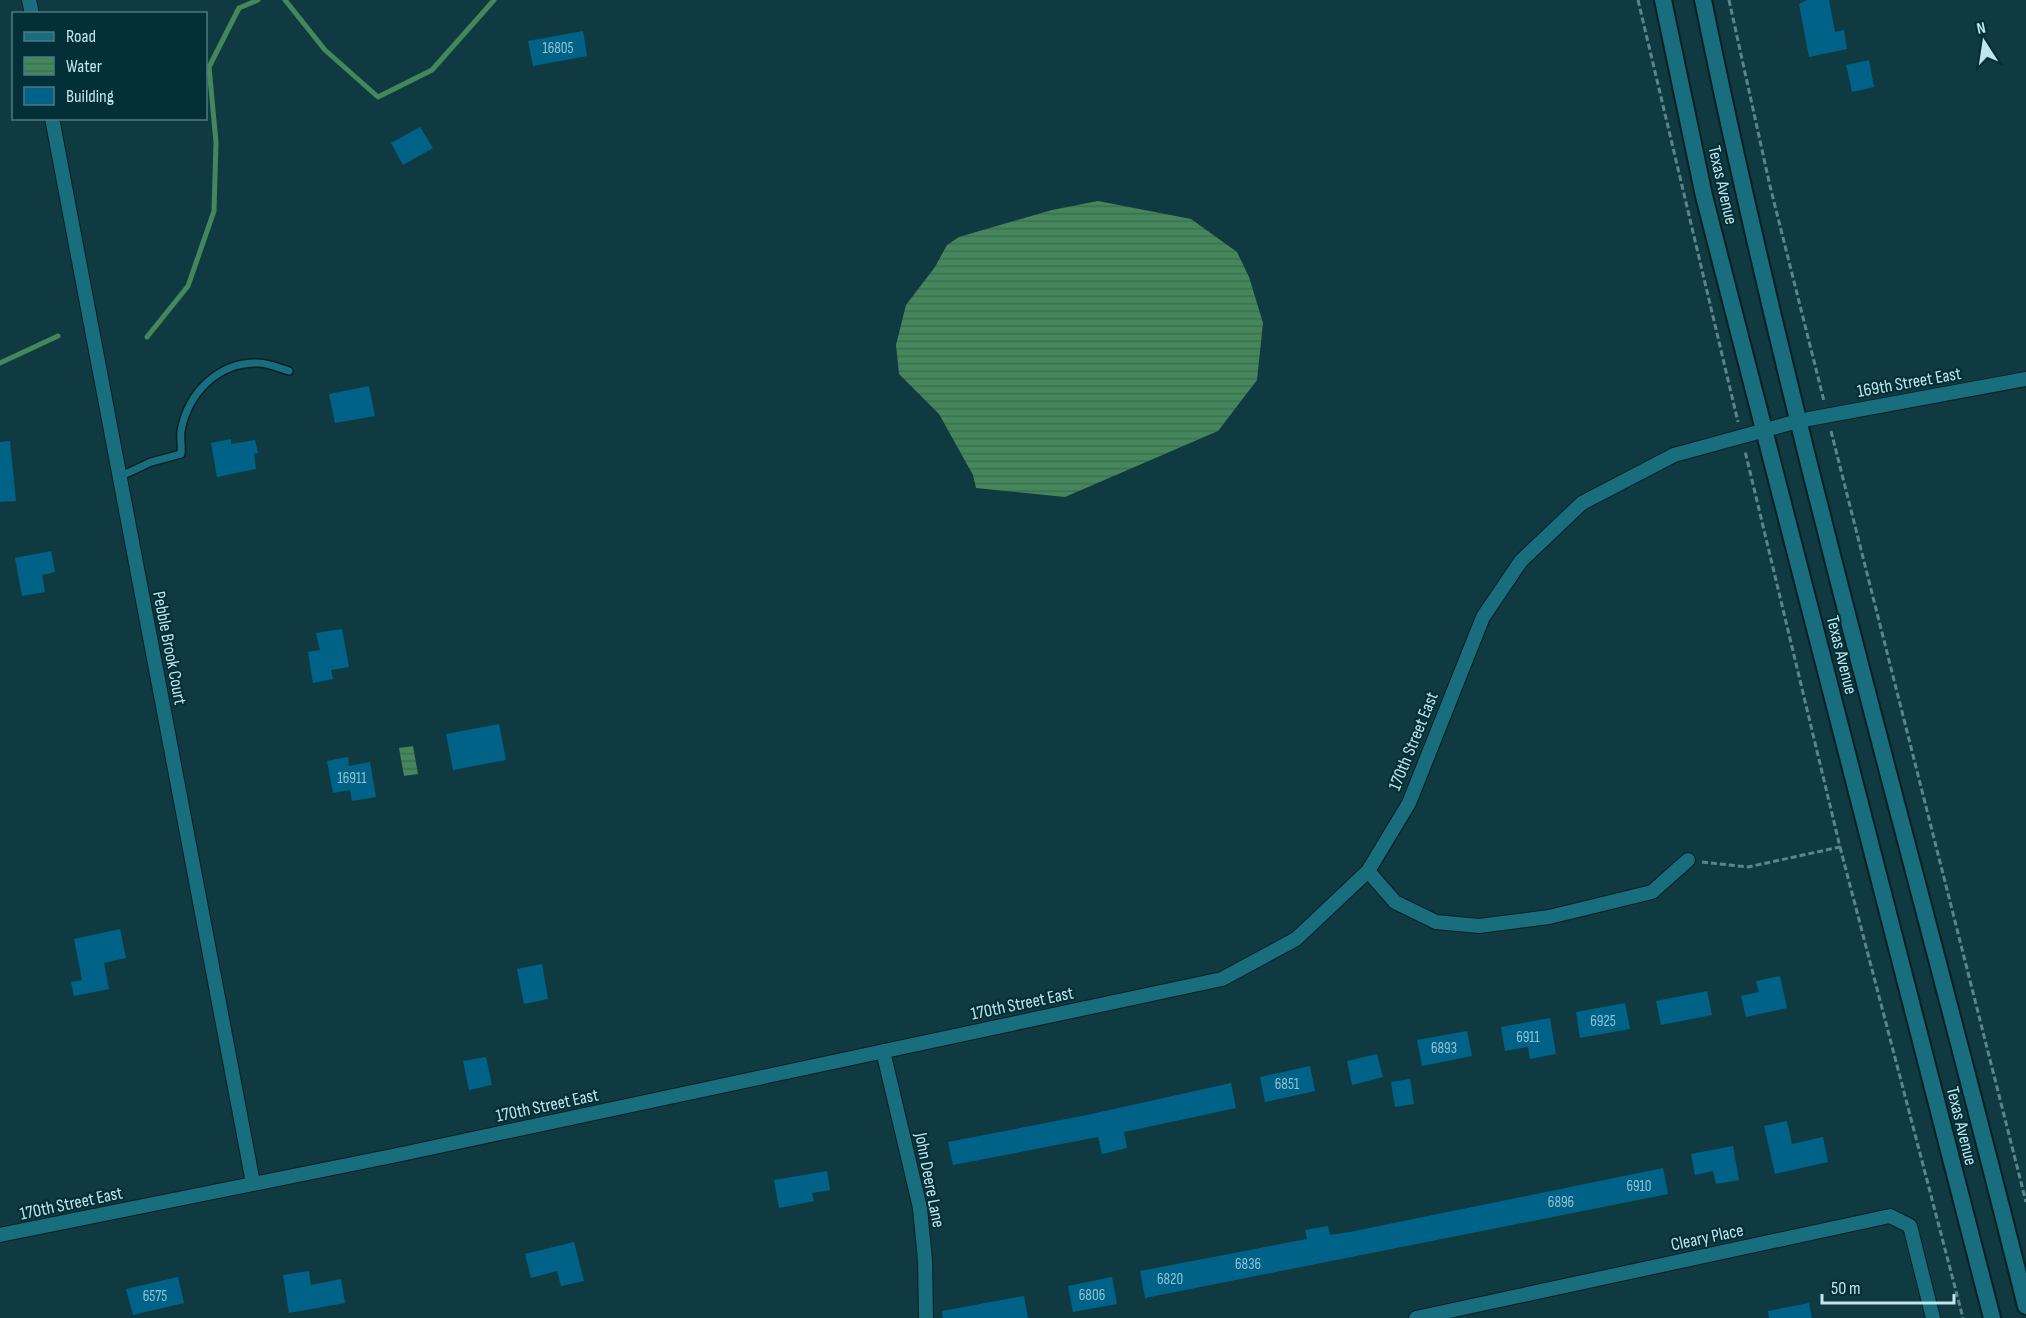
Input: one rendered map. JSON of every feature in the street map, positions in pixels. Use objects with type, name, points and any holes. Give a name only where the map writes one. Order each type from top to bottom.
[{"type":"main road","name":"Texas Avenue","points":[[1664,0],[1704,196],[1992,1318]]},
{"type":"main road","name":"Texas Avenue","points":[[1703,0],[1729,129],[1798,421],[2026,1306]]},
{"type":"street","name":"Pebble Brook Court","points":[[52,120],[253,1184]]},
{"type":"street","name":"169th Street East","points":[[1798,421],[2026,379]]},
{"type":"street","name":"170th Street East","points":[[0,1235],[253,1184],[1222,979],[1296,939],[1368,871],[1408,803],[1483,617],[1521,561],[1582,503],[1674,455],[1798,421]]},
{"type":"street","points":[[1368,871],[1395,902],[1436,922],[1479,926],[1549,917],[1653,892],[1688,860]]},
{"type":"street","name":"John Deere Lane","points":[[883,1051],[920,1208],[925,1260],[926,1318]]},
{"type":"street","name":"Cleary Place","points":[[1416,1318],[1890,1216],[1910,1226],[1933,1318]]},
{"type":"lane","points":[[119,477],[151,462],[181,454],[181,432],[189,407],[195,396],[216,374],[242,363],[260,363],[290,371]]},
{"type":"path","points":[[1638,0],[1840,847],[1963,1318]]},
{"type":"path","points":[[1729,0],[1770,186],[2026,1202]]},
{"type":"path","points":[[1688,860],[1748,867],[1840,847]]},
{"type":"water","points":[[1098,201],[1191,219],[1237,252],[1249,277],[1263,323],[1257,380],[1218,431],[1065,497],[976,488],[973,475],[939,414],[899,374],[896,345],[906,305],[935,267],[947,245],[959,237],[1052,210]]},
{"type":"water","points":[[413,746],[418,774],[404,776],[399,748]]},
{"type":"building","points":[[1807,0],[1829,0],[1835,32],[1844,30],[1847,49],[1809,57],[1799,4]]},
{"type":"building","points":[[583,31],[587,56],[533,66],[528,41]]},
{"type":"building","points":[[1869,60],[1874,87],[1852,92],[1846,65]]},
{"type":"building","points":[[420,127],[433,148],[403,165],[391,143]]},
{"type":"building","points":[[369,386],[375,416],[335,423],[329,394]]},
{"type":"building","points":[[231,439],[231,444],[255,440],[258,453],[254,454],[256,469],[217,477],[211,443]]},
{"type":"building","points":[[10,441],[16,501],[0,502],[0,442]]},
{"type":"building","points":[[51,551],[55,572],[42,575],[45,592],[22,596],[15,558]]},
{"type":"building","points":[[342,629],[349,667],[331,670],[333,679],[313,683],[308,652],[320,650],[316,633]]},
{"type":"building","points":[[499,724],[506,760],[453,770],[446,734]]},
{"type":"building","points":[[348,757],[349,766],[370,762],[376,797],[352,801],[350,790],[333,793],[327,761]]},
{"type":"building","points":[[120,929],[126,958],[104,963],[109,989],[74,996],[71,982],[82,980],[74,939]]},
{"type":"building","points":[[542,964],[548,999],[524,1004],[517,969]]},
{"type":"building","points":[[1780,976],[1787,1008],[1746,1017],[1741,996],[1759,992],[1756,981]]},
{"type":"building","points":[[1707,991],[1712,1015],[1661,1025],[1656,1001]]},
{"type":"building","points":[[1625,1003],[1630,1029],[1580,1038],[1576,1012]]},
{"type":"building","points":[[1550,1018],[1556,1054],[1530,1059],[1528,1047],[1505,1051],[1501,1027]]},
{"type":"building","points":[[1467,1031],[1472,1056],[1422,1066],[1417,1040]]},
{"type":"building","points":[[1377,1054],[1383,1077],[1352,1085],[1347,1061]]},
{"type":"building","points":[[486,1057],[492,1085],[469,1090],[463,1061]]},
{"type":"building","points":[[1310,1066],[1315,1091],[1265,1102],[1260,1077]]},
{"type":"building","points":[[1410,1079],[1414,1104],[1395,1107],[1391,1082]]},
{"type":"building","points":[[1231,1083],[1236,1108],[1124,1132],[1127,1148],[1102,1154],[1098,1137],[953,1165],[948,1142],[1087,1115]]},
{"type":"building","points":[[1787,1121],[1792,1144],[1823,1137],[1828,1162],[1775,1174],[1764,1126]]},
{"type":"building","points":[[1733,1146],[1739,1180],[1716,1184],[1713,1171],[1695,1175],[1691,1154]]},
{"type":"building","points":[[1663,1168],[1668,1194],[1145,1298],[1140,1271],[1307,1239],[1305,1230],[1328,1226],[1330,1235],[1350,1232]]},
{"type":"building","points":[[827,1171],[830,1190],[812,1193],[814,1201],[779,1208],[774,1180]]},
{"type":"building","points":[[574,1242],[584,1281],[561,1286],[557,1271],[531,1278],[525,1254]]},
{"type":"building","points":[[309,1271],[311,1285],[341,1279],[345,1303],[289,1313],[283,1275]]},
{"type":"building","points":[[178,1277],[184,1303],[133,1315],[126,1289]]},
{"type":"building","points":[[1112,1277],[1117,1304],[1073,1312],[1068,1286]]},
{"type":"building","points":[[1024,1296],[1028,1318],[943,1318],[942,1311]]},
{"type":"building","points":[[1809,1303],[1812,1318],[1769,1318],[1768,1311]]},
{"type":"waterway","points":[[147,337],[188,286],[214,211],[216,142],[209,67],[239,8],[258,0]]},
{"type":"waterway","points":[[285,0],[325,50],[378,97],[432,70],[494,0]]},
{"type":"waterway","points":[[0,363],[58,336]]}]
